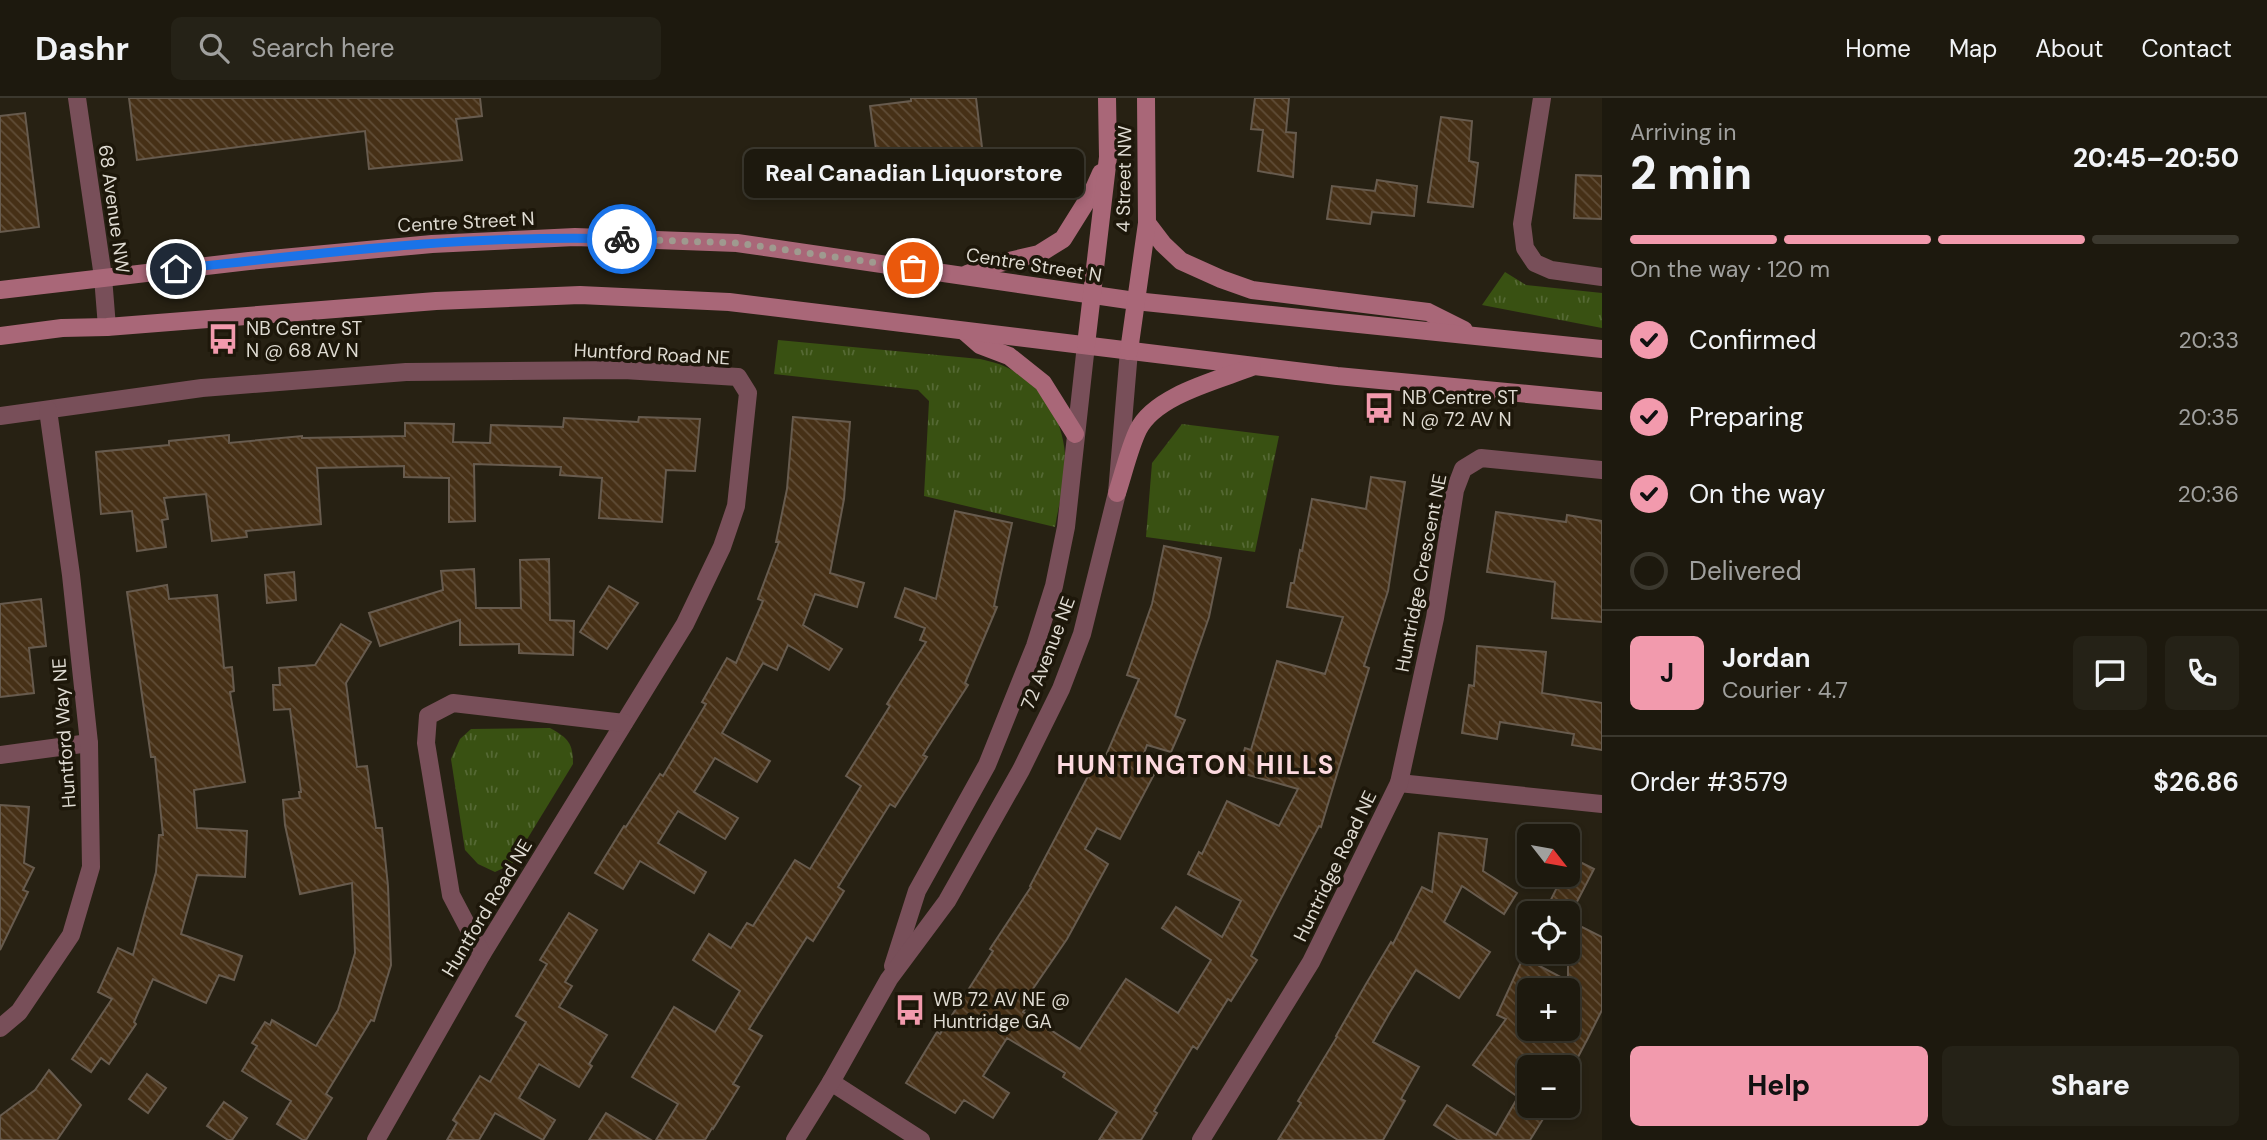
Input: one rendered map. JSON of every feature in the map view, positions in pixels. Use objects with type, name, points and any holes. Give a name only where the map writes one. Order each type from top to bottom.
[{"type":"main road","name":"4 Street NW","points":[[1093,296],[1108,158],[1107,98]]},
{"type":"main road","name":"4 Street NW","points":[[1135,301],[1147,223],[1146,98]]},
{"type":"main road","points":[[964,275],[1039,254],[1062,239],[1093,191],[1108,158]]},
{"type":"main road","points":[[1147,223],[1181,261],[1252,290],[1428,312],[1474,335]]},
{"type":"main road","name":"Centre Street N","points":[[0,290],[432,244],[575,237],[737,243],[1093,296],[1602,349]]},
{"type":"main road","points":[[0,336],[62,328],[107,327],[436,300],[580,295],[729,302],[1256,366],[1602,401]]},
{"type":"main road","name":"72 Avenue NE","points":[[1086,345],[1093,296]]},
{"type":"main road","name":"72 Avenue NE","points":[[1129,351],[1135,301]]},
{"type":"main road","points":[[964,331],[980,345],[1009,356],[1043,383],[1075,434]]},
{"type":"main road","points":[[1117,493],[1139,428],[1156,410],[1171,398],[1256,366]]},
{"type":"street","name":"68 Avenue NW","points":[[77,98],[103,277],[107,327]]},
{"type":"street","points":[[1542,98],[1522,224],[1525,248],[1535,263],[1551,270],[1602,277]]},
{"type":"street","name":"72 Avenue NE","points":[[889,979],[917,891],[988,765],[1035,646],[1054,586],[1066,527],[1086,345]]},
{"type":"street","name":"72 Avenue NE","points":[[795,1140],[889,979],[947,901],[1021,770],[1061,689],[1082,634],[1117,493],[1129,351]]},
{"type":"street","name":"Huntford Road NE","points":[[0,416],[202,388],[406,372],[624,370],[738,377],[748,393],[736,506],[722,547],[685,624],[482,954],[376,1140]]},
{"type":"street","name":"Huntford Way NE","points":[[0,1028],[19,1012],[71,935],[91,867],[89,743],[71,575],[48,410]]},
{"type":"street","name":"Huntridge Crescent NE","points":[[1399,783],[1435,618],[1455,490],[1463,469],[1480,458],[1602,470]]},
{"type":"street","points":[[482,954],[452,895],[426,743],[428,716],[453,703],[624,723]]},
{"type":"street","points":[[0,755],[89,743]]},
{"type":"street","name":"Huntridge Road NE","points":[[1201,1140],[1311,962],[1399,783],[1602,804]]},
{"type":"street","points":[[831,1082],[920,1140]]},
{"type":"green space","points":[[1505,272],[1526,285],[1602,293],[1602,328],[1482,305]]},
{"type":"green space","points":[[778,340],[980,359],[1000,364],[1020,374],[1032,384],[1051,408],[1062,437],[1065,453],[1064,475],[1055,527],[924,496],[929,401],[918,390],[774,374]]},
{"type":"green space","points":[[1182,424],[1279,436],[1255,552],[1146,537],[1152,463]]},
{"type":"green space","points":[[550,728],[568,742],[573,764],[512,864],[495,872],[478,864],[465,850],[451,759],[460,739],[471,729]]},
{"type":"building","points":[[129,98],[480,98],[482,116],[456,119],[462,160],[369,169],[365,131],[137,160]]},
{"type":"building","points":[[911,98],[976,98],[985,172],[866,187],[863,166],[878,164],[870,106],[911,101]]},
{"type":"building","points":[[1255,98],[1289,98],[1286,132],[1296,133],[1293,177],[1258,171],[1263,130],[1251,129]]},
{"type":"building","points":[[25,113],[39,227],[0,232],[0,116]]},
{"type":"building","points":[[1441,117],[1472,121],[1469,161],[1478,163],[1473,207],[1428,202]]},
{"type":"building","points":[[1576,175],[1602,176],[1602,219],[1574,218]]},
{"type":"building","points":[[1377,180],[1417,186],[1414,216],[1372,212],[1370,224],[1327,219],[1332,186],[1375,191]]},
{"type":"building","points":[[639,417],[700,419],[695,471],[666,470],[662,522],[599,518],[602,478],[560,475],[561,467],[474,464],[475,521],[449,522],[449,478],[404,477],[404,466],[317,468],[321,524],[246,531],[247,537],[212,541],[206,494],[164,498],[168,519],[162,520],[166,547],[137,551],[132,511],[101,514],[96,452],[169,445],[169,441],[229,435],[229,443],[302,436],[405,436],[405,423],[454,424],[453,442],[490,443],[491,425],[563,427],[564,418],[638,422]]},
{"type":"building","points":[[793,417],[850,422],[844,499],[830,573],[864,583],[857,607],[815,594],[803,625],[842,649],[829,670],[788,645],[777,670],[763,663],[722,733],[770,761],[757,782],[715,758],[694,792],[738,818],[725,839],[678,811],[658,843],[706,872],[694,893],[640,861],[623,889],[595,873],[660,774],[663,776],[706,704],[702,702],[727,658],[736,663],[763,601],[758,599],[779,542],[776,542],[787,489]]},
{"type":"building","points":[[1371,477],[1405,482],[1388,591],[1364,666],[1369,668],[1321,827],[1319,826],[1251,956],[1257,960],[1231,1001],[1228,999],[1197,1049],[1193,1046],[1154,1111],[1157,1113],[1141,1140],[1099,1140],[1117,1112],[1063,1077],[1065,1073],[1007,1038],[983,1076],[1009,1093],[993,1118],[964,1100],[955,1113],[906,1083],[937,1032],[940,1034],[993,951],[990,949],[1031,887],[1095,763],[1101,767],[1139,679],[1127,675],[1152,604],[1164,546],[1221,558],[1209,617],[1175,716],[1185,720],[1171,752],[1147,745],[1142,759],[1158,767],[1120,839],[1097,828],[1085,849],[1108,864],[1067,939],[1028,996],[1032,999],[1023,1012],[1080,1049],[1126,979],[1178,1013],[1211,960],[1162,928],[1176,907],[1222,937],[1241,901],[1188,874],[1199,852],[1202,854],[1227,801],[1279,826],[1298,789],[1238,772],[1245,748],[1251,750],[1277,661],[1325,674],[1343,617],[1287,607],[1312,499],[1366,509]]},
{"type":"building","points":[[955,511],[1012,523],[994,606],[997,607],[965,683],[968,685],[923,755],[927,757],[895,807],[890,804],[838,887],[844,891],[813,941],[807,937],[749,1029],[762,1036],[733,1084],[739,1087],[713,1129],[705,1140],[656,1140],[678,1104],[632,1077],[674,1007],[715,1032],[740,991],[693,960],[709,934],[731,948],[747,923],[753,926],[795,860],[810,869],[861,786],[846,776],[926,642],[920,640],[925,628],[895,617],[905,588],[936,599]]},
{"type":"building","points":[[1496,512],[1566,522],[1567,515],[1602,521],[1602,622],[1552,618],[1555,582],[1487,572]]},
{"type":"building","points":[[549,559],[550,620],[574,621],[573,655],[519,653],[519,644],[460,645],[460,620],[380,646],[369,613],[443,590],[441,571],[474,569],[476,608],[521,608],[520,560]]},
{"type":"building","points":[[294,572],[296,600],[267,603],[265,575]]},
{"type":"building","points":[[167,585],[169,599],[217,595],[224,668],[232,667],[234,691],[230,692],[245,782],[194,790],[197,828],[247,831],[245,877],[197,875],[181,934],[242,956],[234,980],[219,975],[206,1003],[153,979],[134,1022],[136,1024],[109,1064],[101,1058],[91,1072],[72,1059],[112,999],[98,992],[118,948],[133,955],[156,872],[159,835],[163,835],[155,757],[151,757],[127,592]]},
{"type":"building","points":[[609,586],[638,603],[607,649],[580,632]]},
{"type":"building","points":[[41,599],[46,646],[29,648],[34,693],[0,697],[0,604]]},
{"type":"building","points":[[341,624],[371,642],[346,683],[357,767],[367,766],[376,828],[382,828],[388,886],[391,965],[374,1021],[371,1020],[326,1094],[332,1098],[306,1140],[303,1140],[277,1124],[291,1101],[242,1071],[257,1046],[252,1043],[265,1022],[270,1025],[272,1020],[316,1046],[338,1010],[355,953],[352,883],[300,894],[285,825],[283,800],[300,798],[301,792],[290,709],[274,710],[273,685],[280,685],[279,668],[315,665]]},
{"type":"building","points":[[1477,646],[1546,652],[1542,693],[1602,703],[1602,750],[1572,745],[1574,734],[1500,722],[1497,739],[1462,733],[1469,685],[1474,686]]},
{"type":"building","points":[[0,805],[29,807],[24,863],[34,868],[23,890],[28,892],[0,950]]},
{"type":"building","points":[[1439,833],[1487,839],[1483,871],[1517,893],[1504,914],[1462,886],[1444,922],[1490,952],[1459,998],[1416,970],[1390,1012],[1373,1042],[1419,1067],[1401,1099],[1405,1101],[1383,1140],[1278,1140],[1366,984],[1391,942],[1393,944],[1422,887],[1432,892]]},
{"type":"building","points":[[1580,862],[1594,869],[1577,901],[1550,901],[1557,887],[1580,887]]},
{"type":"building","points":[[569,913],[597,930],[565,982],[572,986],[559,1007],[607,1035],[589,1064],[592,1066],[579,1087],[539,1064],[519,1098],[555,1120],[543,1140],[495,1113],[479,1140],[447,1140],[457,1123],[453,1120],[480,1076],[490,1082],[526,1022],[516,1016],[547,964],[540,960]]},
{"type":"building","points":[[1580,926],[1602,937],[1602,1010],[1579,1055],[1517,1055],[1517,1096],[1473,1065],[1506,1019],[1497,1015],[1520,964],[1536,964],[1562,978],[1517,978],[1517,1041],[1580,1041],[1580,978],[1568,978],[1568,964],[1580,964]]},
{"type":"building","points":[[49,1070],[81,1105],[57,1140],[0,1140],[0,1116],[35,1090]]},
{"type":"building","points":[[147,1074],[166,1088],[148,1113],[129,1099]]},
{"type":"building","points":[[1517,1099],[1517,1118],[1544,1118],[1530,1140],[1458,1140],[1434,1125],[1447,1105],[1496,1135]]},
{"type":"building","points":[[224,1102],[247,1118],[232,1140],[207,1126]]},
{"type":"building","points":[[606,1113],[651,1140],[589,1140]]},
{"type":"way so far","points":[[622,239],[737,243],[913,268]]},
{"type":"place","name":"Real Canadian Liquorstore","points":[[913,268]]},
{"type":"place","name":"NB Centre ST N @ 68 AV N","points":[[223,339]]},
{"type":"place","name":"NB Centre ST N @ 72 AV N","points":[[1379,408]]},
{"type":"place","name":"WB 72 AV NE @ Huntridge GA","points":[[910,1010]]},
{"type":"district","name":"HUNTINGTON HILLS","points":[[1196,765]]},
{"type":"route","points":[[176,269],[432,244],[575,237],[622,239]]}]
